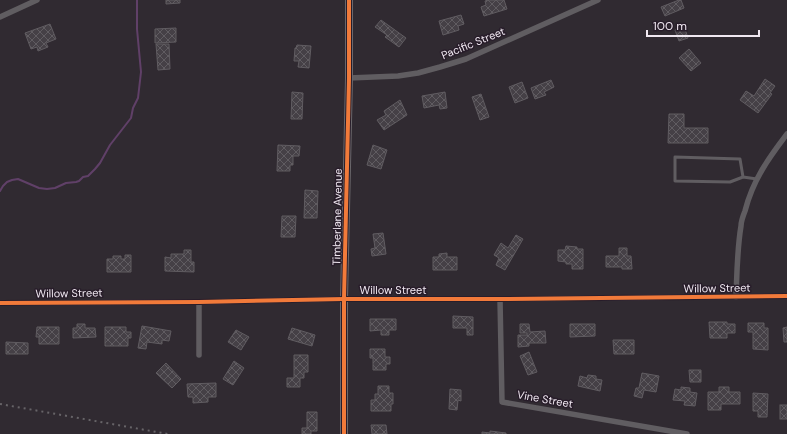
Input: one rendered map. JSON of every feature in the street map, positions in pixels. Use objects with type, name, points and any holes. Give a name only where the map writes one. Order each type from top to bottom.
[{"type":"street","points":[[0,17],[37,0]]},
{"type":"street","name":"Timberlane Avenue","points":[[344,434],[344,299],[349,78],[349,0]]},
{"type":"street","name":"Pacific Street","points":[[349,78],[398,76],[418,73],[466,59],[598,0]]},
{"type":"street","points":[[736,297],[741,225],[749,195],[770,157],[787,134]]},
{"type":"street","name":"Willow Street","points":[[0,303],[787,296]]},
{"type":"street","name":"Vine Street","points":[[500,299],[502,402],[687,434]]},
{"type":"street","points":[[199,302],[199,355]]},
{"type":"lane","points":[[743,177],[740,159],[675,157],[675,181],[730,182],[743,177],[757,179]]},
{"type":"building","points":[[166,0],[180,0],[180,3],[166,4]]},
{"type":"building","points":[[504,0],[507,9],[484,16],[481,7],[486,5],[485,1]]},
{"type":"building","points":[[681,0],[684,8],[665,16],[661,7]]},
{"type":"building","points":[[461,15],[464,24],[458,26],[459,30],[443,35],[439,21]]},
{"type":"building","points":[[381,20],[406,38],[399,47],[385,37],[387,35],[375,27]]},
{"type":"building","points":[[50,24],[56,39],[46,43],[48,47],[38,51],[37,47],[31,49],[25,33]]},
{"type":"building","points":[[684,26],[688,38],[679,41],[675,30]]},
{"type":"building","points":[[176,28],[176,42],[155,43],[155,29]]},
{"type":"building","points":[[156,44],[169,44],[170,69],[158,70]]},
{"type":"building","points":[[297,45],[311,46],[309,68],[298,67],[299,61],[294,61],[295,48]]},
{"type":"building","points":[[689,49],[701,63],[691,71],[679,58]]},
{"type":"building","points":[[765,79],[775,86],[770,93],[772,94],[758,113],[740,100],[746,91],[754,96]]},
{"type":"building","points":[[551,80],[554,87],[544,92],[546,95],[535,99],[531,88]]},
{"type":"building","points":[[522,82],[528,98],[515,103],[509,87]]},
{"type":"building","points":[[292,92],[303,93],[302,119],[291,119]]},
{"type":"building","points":[[445,92],[447,108],[440,109],[439,105],[424,108],[422,96]]},
{"type":"building","points":[[481,94],[489,117],[480,120],[472,97]]},
{"type":"building","points":[[400,100],[407,115],[384,130],[377,120],[386,115],[384,111]]},
{"type":"building","points":[[669,114],[684,114],[684,128],[708,128],[708,143],[668,143]]},
{"type":"building","points":[[278,145],[300,146],[299,156],[293,156],[293,165],[290,165],[290,171],[277,171]]},
{"type":"building","points":[[373,145],[387,150],[381,169],[367,165]]},
{"type":"building","points":[[305,190],[318,191],[317,218],[304,218]]},
{"type":"building","points":[[282,216],[296,216],[295,237],[281,237]]},
{"type":"building","points":[[383,233],[386,254],[372,256],[371,249],[375,248],[373,234]]},
{"type":"building","points":[[516,235],[523,239],[505,270],[496,265],[499,258],[494,255],[501,243],[508,248]]},
{"type":"building","points":[[566,246],[583,249],[583,269],[572,269],[572,264],[566,264],[566,262],[558,261],[558,250],[565,250]]},
{"type":"building","points":[[619,248],[627,248],[627,256],[631,256],[632,269],[622,269],[622,267],[606,267],[606,256],[619,256]]},
{"type":"building","points":[[184,250],[191,250],[191,262],[194,262],[194,272],[165,271],[165,257],[171,258],[171,254],[184,254]]},
{"type":"building","points":[[447,253],[447,257],[457,257],[457,270],[433,270],[433,257],[439,257],[439,254]]},
{"type":"building","points":[[125,255],[131,255],[131,272],[107,272],[107,259],[113,259],[113,256],[121,256],[121,259],[125,259]]},
{"type":"building","points":[[453,316],[473,317],[473,335],[467,335],[467,328],[453,328]]},
{"type":"building","points":[[370,319],[396,319],[396,330],[389,330],[389,335],[381,335],[381,330],[370,331]]},
{"type":"building","points":[[709,322],[727,322],[727,324],[735,324],[735,333],[727,333],[727,338],[710,338]]},
{"type":"building","points":[[748,323],[764,323],[764,328],[768,328],[768,350],[753,349],[753,332],[748,332]]},
{"type":"building","points":[[77,324],[85,324],[85,328],[95,328],[96,337],[73,338],[73,328],[77,328]]},
{"type":"building","points":[[520,324],[529,324],[530,332],[545,331],[546,343],[529,343],[529,346],[518,347],[518,335],[527,335],[527,333],[520,333]]},
{"type":"building","points":[[570,324],[595,324],[595,336],[570,337]]},
{"type":"building","points":[[142,326],[171,331],[169,341],[162,340],[162,344],[147,342],[146,349],[138,348]]},
{"type":"building","points":[[37,327],[59,327],[59,344],[39,344],[39,337],[36,337]]},
{"type":"building","points":[[105,327],[126,327],[126,332],[131,332],[131,338],[128,338],[128,346],[105,346]]},
{"type":"building","points":[[787,327],[787,342],[784,342],[783,328]]},
{"type":"building","points":[[292,328],[315,335],[312,346],[288,339]]},
{"type":"building","points":[[236,330],[249,337],[241,350],[228,342]]},
{"type":"building","points":[[613,340],[634,340],[634,354],[614,354]]},
{"type":"building","points":[[6,342],[28,343],[28,354],[6,354]]},
{"type":"building","points":[[370,349],[385,349],[385,357],[390,357],[390,364],[386,364],[386,370],[373,370],[373,358],[370,358]]},
{"type":"building","points":[[529,352],[537,372],[528,375],[520,356]]},
{"type":"building","points":[[294,355],[308,355],[308,372],[304,372],[304,378],[300,378],[300,387],[287,387],[287,378],[294,378]]},
{"type":"building","points":[[234,361],[244,368],[233,385],[223,379]]},
{"type":"building","points":[[166,363],[181,379],[172,388],[156,373]]},
{"type":"building","points":[[689,370],[701,370],[701,382],[690,382]]},
{"type":"building","points":[[642,373],[659,376],[656,392],[644,390],[642,398],[634,396],[636,388],[639,388]]},
{"type":"building","points":[[588,375],[596,376],[596,379],[602,380],[600,391],[578,386],[580,376],[587,378]]},
{"type":"building","points":[[216,383],[216,397],[208,397],[208,402],[193,403],[193,397],[188,397],[187,384]]},
{"type":"building","points":[[378,386],[389,386],[389,393],[393,393],[393,404],[391,404],[391,411],[371,411],[371,400],[375,400],[375,394],[378,394]]},
{"type":"building","points":[[681,387],[690,388],[690,392],[697,393],[695,406],[684,405],[685,401],[673,400],[675,389],[681,390]]},
{"type":"building","points":[[719,387],[729,387],[729,392],[740,392],[740,404],[721,404],[721,410],[708,410],[708,392],[719,392]]},
{"type":"building","points":[[450,389],[461,390],[461,401],[458,400],[457,410],[449,409]]},
{"type":"building","points":[[753,393],[768,394],[767,417],[758,417],[758,411],[753,411]]},
{"type":"building","points":[[780,405],[787,405],[787,419],[780,419]]},
{"type":"building","points":[[307,412],[317,412],[317,431],[311,431],[311,434],[302,434],[302,428],[307,428]]},
{"type":"building","points":[[371,425],[386,425],[387,434],[372,434]]},
{"type":"building","points":[[490,431],[506,434],[482,434],[482,432],[490,433]]},
{"type":"waterway","points":[[0,191],[7,182],[18,179],[39,188],[55,188],[66,183],[79,181],[83,177],[88,176],[100,163],[110,145],[131,118],[133,108],[138,98],[141,72],[137,29],[137,0]]},
{"type":"railway","points":[[0,404],[168,434]]},
{"type":"cycle path","points":[[344,434],[344,299],[349,78],[349,0]]},
{"type":"cycle path","points":[[0,303],[787,296]]}]
